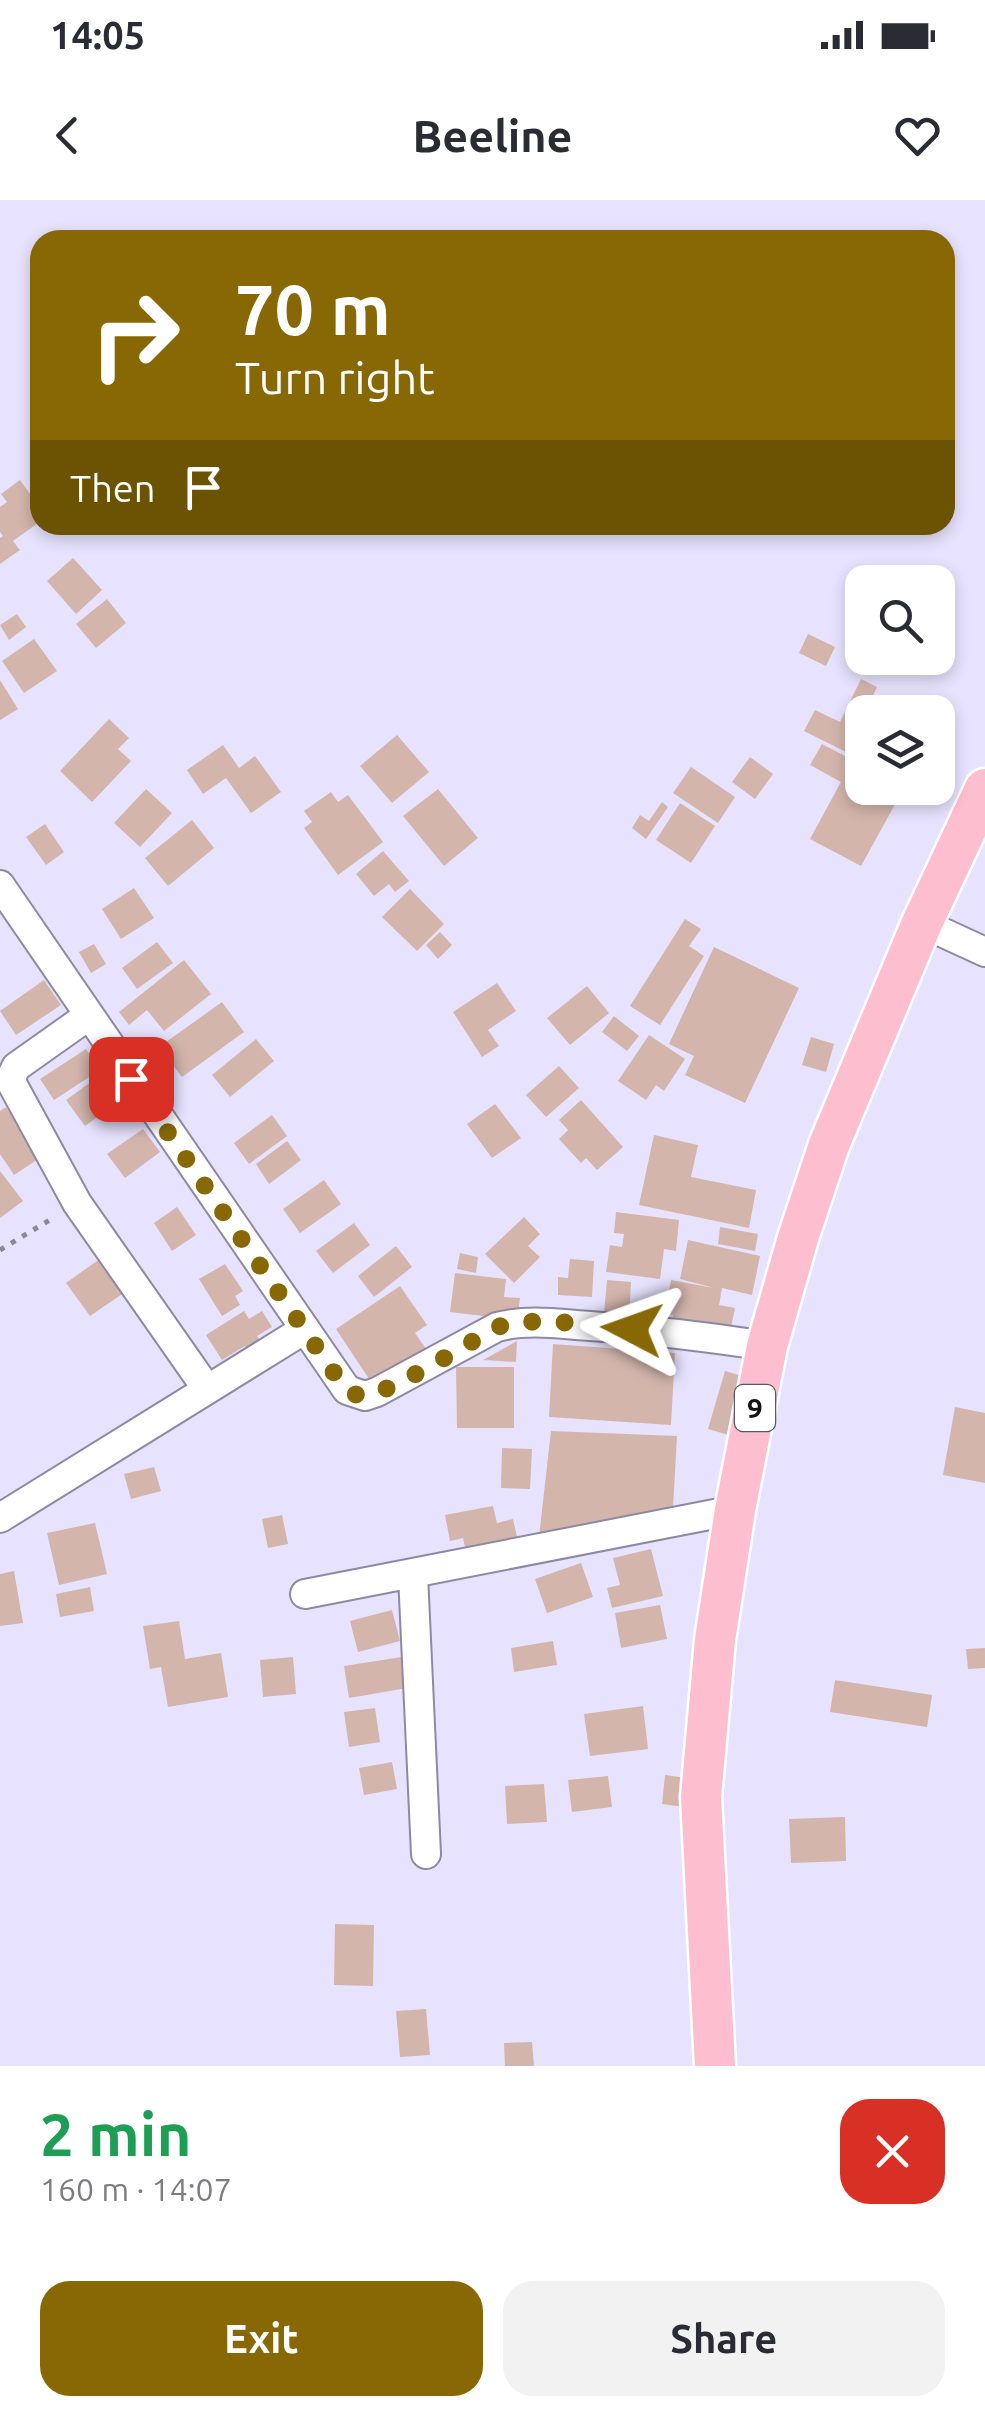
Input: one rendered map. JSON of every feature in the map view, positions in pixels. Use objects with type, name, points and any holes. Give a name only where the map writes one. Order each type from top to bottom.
[{"type":"highway","name":"9","points":[[715,2066],[701,1797],[715,1640],[767,1346],[829,1145],[922,923],[985,789]]},
{"type":"street","points":[[0,885],[346,1390],[365,1396],[508,1324],[652,1330],[767,1346]]},
{"type":"street","points":[[922,923],[985,952]]},
{"type":"street","points":[[88,1016],[10,1075],[77,1203],[207,1389]]},
{"type":"street","points":[[0,1518],[304,1329]]},
{"type":"street","points":[[305,1594],[735,1510]]},
{"type":"street","points":[[413,1575],[426,1854]]},
{"type":"path","points":[[0,1250],[77,1203]]},
{"type":"building","points":[[20,480],[30,494],[30,529],[13,541],[20,550],[0,564],[0,507],[7,502],[1,494]]},
{"type":"building","points":[[73,558],[102,590],[76,614],[47,581]]},
{"type":"building","points":[[107,599],[126,623],[96,648],[76,624]]},
{"type":"building","points":[[17,614],[26,627],[9,640],[0,625]]},
{"type":"building","points":[[808,634],[835,647],[826,666],[799,653]]},
{"type":"building","points":[[34,639],[57,671],[24,693],[2,661]]},
{"type":"building","points":[[861,679],[877,687],[873,695],[853,695]]},
{"type":"building","points":[[0,680],[18,709],[0,720]]},
{"type":"building","points":[[815,710],[840,722],[845,712],[845,752],[804,731]]},
{"type":"building","points":[[109,719],[129,738],[118,749],[131,761],[92,802],[60,771]]},
{"type":"building","points":[[397,735],[429,772],[392,803],[360,766]]},
{"type":"building","points":[[822,744],[845,756],[845,805],[895,805],[861,866],[810,839],[841,782],[810,765]]},
{"type":"building","points":[[223,745],[239,768],[255,756],[281,792],[251,813],[226,778],[203,794],[187,770]]},
{"type":"building","points":[[750,757],[773,774],[755,799],[732,782]]},
{"type":"building","points":[[691,767],[735,797],[718,823],[673,793]]},
{"type":"building","points":[[146,789],[172,813],[140,847],[114,823]]},
{"type":"building","points":[[438,789],[478,838],[444,866],[403,816]]},
{"type":"building","points":[[331,792],[338,802],[348,795],[383,842],[338,875],[304,828],[312,822],[304,811]]},
{"type":"building","points":[[662,802],[668,807],[646,839],[632,828],[640,815],[649,821]]},
{"type":"building","points":[[680,803],[715,826],[691,863],[656,840]]},
{"type":"building","points":[[192,820],[214,848],[168,886],[145,858]]},
{"type":"building","points":[[45,824],[64,852],[46,865],[26,837]]},
{"type":"building","points":[[383,851],[409,881],[395,892],[389,884],[374,896],[356,874]]},
{"type":"building","points":[[134,888],[154,918],[121,939],[102,909]]},
{"type":"building","points":[[410,889],[444,924],[417,951],[382,917]]},
{"type":"building","points":[[685,919],[701,929],[689,946],[704,956],[660,1025],[630,1006]]},
{"type":"building","points":[[440,932],[452,945],[438,959],[426,945]]},
{"type":"building","points":[[157,942],[173,963],[137,989],[122,968]]},
{"type":"building","points":[[94,944],[106,964],[91,973],[79,952]]},
{"type":"building","points":[[714,947],[799,988],[745,1103],[685,1075],[694,1056],[669,1044]]},
{"type":"building","points":[[184,960],[211,994],[164,1031],[147,1010],[129,1025],[119,1012]]},
{"type":"building","points":[[44,980],[61,1005],[16,1035],[0,1011]]},
{"type":"building","points":[[497,983],[516,1011],[488,1030],[499,1046],[482,1057],[453,1012]]},
{"type":"building","points":[[587,986],[609,1013],[570,1045],[547,1018]]},
{"type":"building","points":[[222,1002],[244,1032],[182,1077],[159,1047]]},
{"type":"building","points":[[614,1016],[639,1036],[627,1051],[602,1032]]},
{"type":"building","points":[[649,1035],[685,1059],[664,1091],[656,1085],[646,1100],[618,1081]]},
{"type":"building","points":[[811,1037],[834,1044],[826,1072],[802,1065]]},
{"type":"building","points":[[256,1039],[274,1061],[230,1097],[212,1075]]},
{"type":"building","points":[[86,1049],[100,1070],[54,1100],[40,1079]]},
{"type":"building","points":[[559,1066],[579,1088],[546,1117],[526,1095]]},
{"type":"building","points":[[102,1074],[121,1100],[85,1126],[66,1100]]},
{"type":"building","points":[[581,1100],[623,1147],[597,1170],[586,1158],[581,1163],[559,1139],[568,1130],[559,1120]]},
{"type":"building","points":[[495,1104],[521,1138],[492,1158],[467,1124]]},
{"type":"building","points":[[6,1107],[40,1158],[14,1175],[0,1154],[0,1111]]},
{"type":"building","points":[[272,1115],[287,1136],[249,1164],[234,1143]]},
{"type":"building","points":[[143,1129],[160,1152],[125,1178],[107,1154]]},
{"type":"building","points":[[654,1135],[698,1145],[691,1177],[756,1190],[749,1228],[639,1205]]},
{"type":"building","points":[[287,1141],[301,1160],[269,1184],[256,1164]]},
{"type":"building","points":[[0,1171],[23,1201],[0,1218]]},
{"type":"building","points":[[324,1180],[341,1204],[300,1233],[283,1209]]},
{"type":"building","points":[[177,1207],[196,1235],[172,1251],[154,1223]]},
{"type":"building","points":[[616,1212],[679,1220],[676,1251],[664,1249],[660,1279],[606,1272],[610,1245],[622,1247],[624,1234],[614,1233]]},
{"type":"building","points":[[524,1217],[540,1234],[528,1246],[540,1257],[514,1283],[485,1254]]},
{"type":"building","points":[[354,1223],[370,1245],[333,1273],[316,1251]]},
{"type":"building","points":[[720,1227],[758,1234],[755,1251],[718,1244]]},
{"type":"building","points":[[688,1240],[760,1256],[752,1295],[722,1288],[719,1305],[735,1308],[730,1332],[672,1322],[673,1315],[665,1313],[671,1280],[714,1288],[680,1279]]},
{"type":"building","points":[[396,1246],[412,1267],[374,1297],[358,1276]]},
{"type":"building","points":[[460,1253],[478,1257],[476,1273],[457,1269]]},
{"type":"building","points":[[104,1256],[128,1290],[90,1316],[66,1283]]},
{"type":"building","points":[[570,1259],[594,1261],[592,1297],[558,1295],[558,1277],[568,1278]]},
{"type":"building","points":[[225,1264],[243,1291],[235,1296],[240,1305],[222,1316],[199,1279]]},
{"type":"building","points":[[455,1273],[506,1279],[504,1297],[520,1298],[517,1320],[450,1312]]},
{"type":"building","points":[[607,1280],[631,1282],[629,1316],[604,1314]]},
{"type":"building","points":[[400,1286],[427,1325],[415,1333],[426,1349],[373,1385],[336,1329]]},
{"type":"building","points":[[244,1311],[249,1319],[262,1311],[272,1327],[257,1336],[264,1346],[251,1355],[245,1346],[222,1360],[206,1335]]},
{"type":"building","points":[[517,1341],[516,1362],[483,1360]]},
{"type":"building","points":[[553,1344],[675,1353],[671,1425],[549,1417]]},
{"type":"building","points":[[456,1367],[514,1367],[514,1428],[457,1428]]},
{"type":"building","points":[[725,1371],[749,1378],[732,1436],[708,1429]]},
{"type":"building","points":[[955,1407],[985,1413],[985,1483],[943,1475]]},
{"type":"building","points":[[551,1431],[677,1436],[673,1508],[539,1537]]},
{"type":"building","points":[[502,1448],[532,1449],[530,1489],[501,1488]]},
{"type":"building","points":[[154,1467],[161,1491],[131,1499],[124,1474]]},
{"type":"building","points":[[493,1506],[497,1523],[513,1519],[519,1546],[467,1557],[463,1538],[450,1541],[445,1515]]},
{"type":"building","points":[[282,1515],[288,1544],[268,1548],[262,1519]]},
{"type":"building","points":[[95,1523],[107,1574],[59,1585],[47,1533]]},
{"type":"building","points":[[651,1549],[663,1596],[612,1608],[607,1588],[620,1585],[613,1558]]},
{"type":"building","points":[[581,1563],[593,1597],[547,1613],[535,1579]]},
{"type":"building","points":[[14,1571],[23,1623],[0,1626],[0,1574]]},
{"type":"building","points":[[90,1587],[94,1611],[60,1617],[56,1594]]},
{"type":"building","points":[[660,1605],[667,1639],[621,1648],[615,1613]]},
{"type":"building","points":[[392,1610],[400,1641],[358,1652],[350,1621]]},
{"type":"building","points":[[179,1621],[185,1659],[221,1653],[228,1697],[168,1707],[161,1667],[150,1669],[143,1626]]},
{"type":"building","points":[[553,1641],[557,1665],[514,1672],[511,1648]]},
{"type":"building","points":[[985,1648],[985,1668],[968,1669],[966,1649]]},
{"type":"building","points":[[408,1656],[413,1687],[349,1698],[344,1666]]},
{"type":"building","points":[[293,1657],[296,1694],[263,1697],[260,1660]]},
{"type":"building","points":[[835,1680],[932,1695],[927,1727],[830,1712]]},
{"type":"building","points":[[643,1706],[648,1749],[590,1756],[584,1714]]},
{"type":"building","points":[[375,1708],[380,1742],[349,1747],[344,1712]]},
{"type":"building","points":[[392,1762],[397,1789],[364,1795],[359,1768]]},
{"type":"building","points":[[665,1775],[687,1778],[684,1807],[662,1804]]},
{"type":"building","points":[[608,1776],[612,1807],[572,1812],[568,1780]]},
{"type":"building","points":[[544,1784],[547,1822],[507,1824],[505,1786]]},
{"type":"building","points":[[845,1817],[846,1861],[791,1863],[789,1819]]},
{"type":"building","points":[[335,1924],[374,1925],[373,1986],[334,1985]]},
{"type":"building","points":[[426,2009],[430,2055],[400,2057],[396,2011]]},
{"type":"building","points":[[532,2042],[534,2066],[505,2066],[504,2043]]},
{"type":"route","points":[[131,1079],[346,1390],[365,1396],[508,1324],[632,1329]]}]
